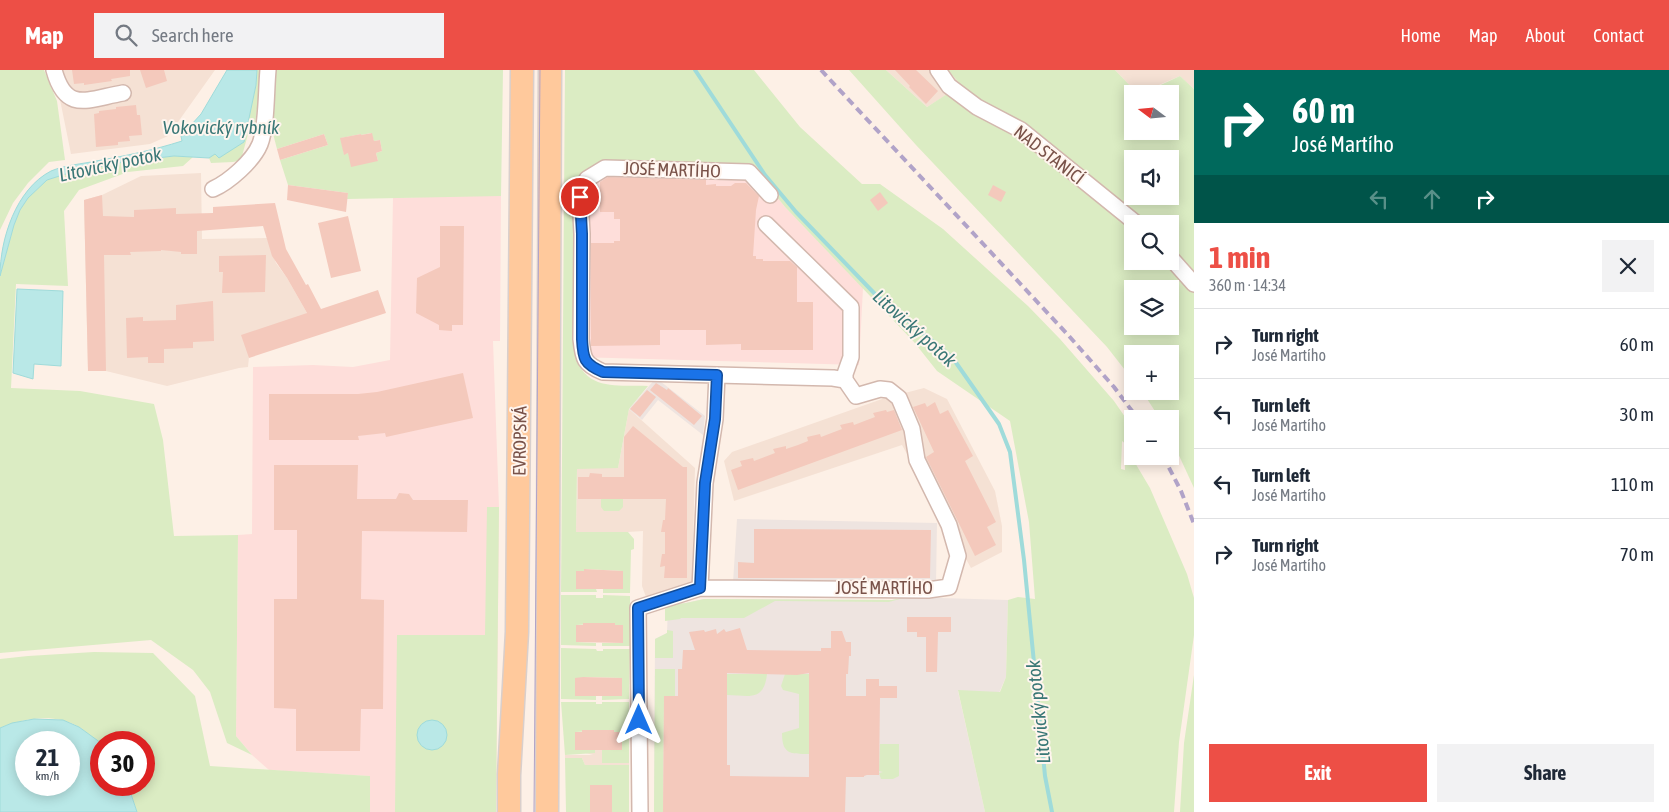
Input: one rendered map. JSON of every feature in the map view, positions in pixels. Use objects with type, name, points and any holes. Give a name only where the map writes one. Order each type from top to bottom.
[{"type":"main road","name":"EVROPSKÁ","points":[[509,812],[517,613],[522,70]]},
{"type":"main road","name":"EVROPSKÁ","points":[[546,812],[550,70]]},
{"type":"street","points":[[54,70],[58,85],[66,96],[73,100],[80,101],[123,94]]},
{"type":"street","points":[[213,189],[230,180],[254,154],[260,144],[268,70]]},
{"type":"street","name":"NAD STANICÍ","points":[[938,70],[949,86],[977,107],[1021,130],[1126,215]]},
{"type":"street","name":"JOSÉ MARTÍHO","points":[[640,812],[638,608],[700,588],[928,590],[949,587],[958,556],[949,525],[917,460],[912,428],[899,398],[890,390],[880,389],[856,396],[845,380],[833,378],[603,372],[591,367],[583,355],[580,197],[586,179],[605,168],[749,172],[770,195]]},
{"type":"street","points":[[766,224],[851,307],[851,357],[845,374],[845,380]]},
{"type":"street","points":[[1179,267],[1194,284]]},
{"type":"street","points":[[700,588],[705,483],[715,419],[717,375]]},
{"type":"shaded area","points":[[54,70],[215,70],[168,136],[150,144],[71,154]]},
{"type":"shaded area","points":[[886,70],[948,70],[962,85],[927,107]]},
{"type":"shaded area","points":[[1115,70],[1194,70],[1194,89],[1180,76],[1159,85],[1129,85]]},
{"type":"shaded area","points":[[603,161],[755,168],[785,207],[863,288],[859,365],[576,357],[575,195],[583,175]]},
{"type":"shaded area","points":[[201,173],[202,239],[267,238],[276,263],[307,313],[249,357],[248,367],[167,386],[106,371],[88,371],[84,200],[102,195],[141,176]]},
{"type":"shaded area","points":[[501,196],[500,341],[493,341],[499,507],[496,812],[370,812],[369,776],[269,770],[252,755],[236,736],[238,535],[252,534],[253,367],[313,365],[353,367],[390,360],[393,198]]},
{"type":"shaded area","points":[[656,378],[705,416],[703,435],[658,400],[642,420],[629,409]]},
{"type":"shaded area","points":[[924,388],[947,399],[995,491],[1002,526],[1002,552],[971,568],[902,445],[734,501],[724,461],[732,452],[882,399]]},
{"type":"shaded area","points":[[629,409],[695,468],[692,582],[646,597],[642,586],[643,531],[576,532],[577,468],[618,468]]},
{"type":"shaded area","points":[[737,519],[937,523],[936,584],[733,583]]},
{"type":"shaded area","points":[[907,597],[1008,600],[1006,677],[999,693],[958,691],[985,812],[654,812],[655,639],[667,633],[668,605],[704,599],[892,600]]},
{"type":"shaded area","points":[[582,730],[614,730],[615,732],[622,732],[622,750],[602,763],[629,763],[629,765],[585,765],[582,758],[565,758],[565,755],[593,755],[575,750],[575,732],[582,732]]},
{"type":"green space","points":[[0,70],[44,70],[57,101],[65,160],[49,162],[28,183],[13,203],[0,230]]},
{"type":"green space","points":[[257,70],[262,70],[255,124],[248,134],[241,160],[211,163],[209,158],[215,153],[219,158],[246,134],[246,126],[256,85]]},
{"type":"green space","points":[[272,70],[503,70],[501,196],[347,199],[348,193],[288,185],[280,160],[328,145],[324,134],[277,149],[271,126]],"holes":[[[371,133],[374,141],[380,140],[382,151],[376,153],[378,161],[348,153],[344,154],[341,138]]]},
{"type":"green space","points":[[565,70],[754,70],[800,127],[862,184],[880,184],[943,229],[1028,306],[1060,339],[1114,401],[1124,415],[1124,443],[1122,441],[1121,469],[1125,470],[1125,465],[1136,465],[1150,488],[1187,574],[1194,598],[1194,635],[1179,742],[1174,812],[985,812],[958,690],[1000,692],[1006,677],[1008,600],[1018,597],[1035,599],[1029,522],[1010,421],[937,371],[914,342],[785,207],[754,168],[603,161],[583,175],[575,195],[576,357],[587,376],[596,381],[615,385],[648,386],[629,409],[618,468],[577,469],[576,532],[628,532],[634,539],[634,549],[631,550],[630,593],[603,593],[603,589],[623,589],[623,571],[584,569],[584,571],[576,571],[576,589],[596,589],[597,592],[561,592]]},
{"type":"green space","points":[[849,70],[886,70],[927,107],[961,85],[948,70],[1115,70],[1129,85],[1124,85],[1124,140],[1179,140],[1179,85],[1160,85],[1180,76],[1194,89],[1194,488],[1179,456],[1179,410],[1154,410],[1148,400],[1179,400],[1179,345],[1124,345],[1124,369],[1107,347],[916,145]]},
{"type":"green space","points":[[174,156],[193,157],[183,166],[128,172],[79,190],[64,211],[68,286],[16,284],[11,388],[80,391],[154,404],[163,440],[174,536],[238,535],[236,736],[252,755],[227,743],[210,692],[193,670],[151,640],[0,653],[0,276],[14,225],[20,210],[28,198],[47,180],[72,172],[124,162]]},
{"type":"green space","points":[[601,499],[623,499],[623,507],[619,511],[604,511],[601,507]]},
{"type":"green space","points":[[487,507],[499,507],[496,812],[395,812],[397,635],[485,635]]},
{"type":"green space","points":[[561,595],[596,595],[596,598],[603,598],[603,595],[630,596],[630,646],[602,646],[602,643],[622,643],[623,625],[615,625],[615,623],[576,625],[576,642],[596,643],[596,646],[561,645]]},
{"type":"green space","points":[[907,597],[889,602],[775,601],[744,618],[681,618],[665,621],[665,609],[668,605],[704,599],[892,600]]},
{"type":"green space","points":[[667,630],[673,631],[673,658],[655,658],[655,639],[667,633]]},
{"type":"green space","points":[[561,648],[596,649],[597,651],[603,651],[603,649],[630,649],[629,699],[602,700],[602,696],[622,696],[622,678],[583,677],[575,696],[596,696],[596,700],[561,699]]},
{"type":"green space","points":[[94,652],[153,653],[195,696],[210,766],[370,776],[370,812],[137,812],[132,796],[155,796],[155,731],[90,731],[90,735],[70,723],[40,718],[0,728],[0,659]]},
{"type":"green space","points":[[655,669],[675,669],[675,696],[664,696],[663,812],[654,812]]},
{"type":"green space","points":[[727,674],[767,674],[762,690],[748,696],[727,695]]},
{"type":"green space","points":[[785,674],[810,674],[809,754],[797,754],[788,751],[782,740],[782,733],[799,728],[799,694],[783,690],[781,686]]},
{"type":"green space","points":[[1194,675],[1194,812],[1180,812],[1184,743]]},
{"type":"green space","points":[[561,702],[596,702],[596,704],[602,704],[602,702],[629,702],[629,763],[602,763],[602,750],[622,750],[622,732],[614,732],[614,730],[575,732],[575,750],[595,750],[595,753],[565,755]]},
{"type":"green space","points":[[880,744],[899,744],[899,776],[893,779],[881,779],[879,773],[883,772],[879,771]]},
{"type":"green space","points":[[565,758],[582,758],[585,765],[629,765],[629,812],[612,812],[612,785],[590,786],[590,812],[566,812]]},
{"type":"water","name":"Vokovický rybník","points":[[227,70],[257,70],[256,85],[244,142],[219,158],[215,154],[209,158],[174,156],[124,162],[72,172],[47,180],[28,198],[20,210],[0,276],[3,247],[12,216],[19,202],[39,179],[51,171],[62,167],[118,157],[182,141],[181,136],[201,114]]},
{"type":"water","points":[[17,289],[63,291],[61,366],[34,364],[33,379],[13,373]]},
{"type":"water","points":[[34,719],[63,720],[79,727],[90,735],[90,796],[132,796],[137,812],[0,812],[0,728],[12,723]]},
{"type":"water","points":[[432,720],[443,724],[447,735],[443,746],[432,750],[421,746],[417,735],[421,724]]},
{"type":"building","points":[[72,70],[130,70],[130,76],[84,85],[84,83],[74,84]]},
{"type":"building","points":[[140,70],[164,70],[167,81],[146,88]]},
{"type":"building","points":[[895,70],[916,70],[938,91],[926,104]]},
{"type":"building","points":[[136,105],[137,115],[140,115],[142,135],[129,136],[130,141],[118,142],[118,145],[96,147],[94,114],[99,113],[99,111],[116,109],[116,107]]},
{"type":"building","points":[[372,133],[374,141],[380,140],[382,151],[376,153],[378,161],[351,167],[348,153],[344,155],[340,138]]},
{"type":"building","points":[[324,134],[328,145],[280,160],[277,149]]},
{"type":"building","points":[[608,177],[706,180],[706,185],[716,184],[716,186],[746,183],[759,196],[756,210],[753,256],[756,256],[756,259],[763,259],[763,261],[790,261],[797,267],[797,302],[813,302],[813,350],[741,350],[741,344],[706,345],[706,330],[660,330],[660,345],[591,346],[591,243],[614,243],[614,241],[620,241],[620,219],[614,219],[614,212],[600,212],[600,204],[590,204],[592,192],[600,192],[600,182]]},
{"type":"building","points":[[288,185],[348,193],[346,212],[287,200]]},
{"type":"building","points":[[993,185],[1006,192],[1001,202],[988,195]]},
{"type":"building","points":[[880,192],[888,203],[878,211],[870,200]]},
{"type":"building","points":[[102,195],[103,216],[134,217],[134,210],[176,208],[176,214],[213,213],[213,207],[275,203],[286,249],[321,309],[378,290],[386,313],[249,358],[241,335],[307,313],[272,256],[263,226],[197,231],[197,254],[181,254],[181,252],[161,250],[130,252],[131,255],[104,255],[106,371],[88,371],[84,200]]},
{"type":"building","points":[[348,216],[361,271],[331,278],[318,223]]},
{"type":"building","points":[[440,226],[464,226],[463,325],[452,325],[452,331],[439,330],[439,325],[416,313],[417,278],[440,267]]},
{"type":"building","points":[[266,255],[265,292],[222,293],[223,272],[219,272],[219,256]]},
{"type":"building","points":[[213,301],[214,341],[193,342],[193,348],[164,349],[164,363],[148,363],[148,357],[127,358],[126,318],[143,317],[143,321],[176,320],[176,305]]},
{"type":"building","points":[[463,373],[473,418],[386,437],[385,433],[358,436],[359,440],[269,440],[269,394],[358,394],[377,392]]},
{"type":"building","points":[[656,383],[667,390],[668,388],[702,416],[694,425],[650,390]]},
{"type":"building","points":[[647,390],[656,397],[640,417],[630,409]]},
{"type":"building","points":[[935,402],[940,414],[948,410],[973,456],[965,461],[996,522],[987,527],[996,545],[975,556],[926,457],[934,452],[913,407],[925,403],[927,407]]},
{"type":"building","points":[[886,410],[887,412],[894,410],[902,430],[738,490],[731,470],[742,466],[740,461],[753,458],[754,461],[775,453],[773,449],[786,446],[786,449],[798,445],[808,441],[807,437],[820,434],[821,437],[842,429],[840,425],[853,422],[854,425],[875,417],[873,413]]},
{"type":"building","points":[[633,426],[683,467],[687,467],[687,578],[664,578],[665,566],[660,567],[662,554],[665,554],[665,532],[661,532],[663,520],[665,520],[666,499],[578,499],[578,477],[589,477],[590,473],[602,474],[602,477],[624,477],[624,437]]},
{"type":"building","points":[[274,465],[358,465],[357,499],[396,499],[399,493],[409,494],[413,500],[468,500],[467,532],[362,531],[361,599],[384,600],[383,709],[361,709],[360,751],[296,751],[296,709],[274,708],[274,599],[297,599],[297,530],[274,530]]},
{"type":"building","points":[[754,529],[931,530],[930,578],[738,578],[738,562],[754,563]]},
{"type":"building","points":[[584,569],[623,571],[623,589],[576,589],[576,571],[584,571]]},
{"type":"building","points":[[907,617],[951,617],[951,632],[938,632],[937,672],[926,672],[926,637],[917,637],[917,632],[907,632]]},
{"type":"building","points":[[583,623],[615,623],[615,625],[623,625],[623,643],[576,642],[576,625],[583,625]]},
{"type":"building","points":[[740,628],[747,650],[821,651],[821,648],[831,648],[831,631],[842,631],[846,642],[851,642],[851,656],[849,656],[848,674],[846,674],[846,696],[866,696],[866,679],[879,679],[879,686],[897,686],[897,698],[880,698],[879,775],[846,777],[845,812],[663,812],[664,696],[678,696],[678,669],[682,669],[683,650],[695,650],[689,632],[704,630],[705,632],[716,629],[717,634],[724,629],[726,632]],"holes":[[[727,673],[797,675],[809,673],[809,777],[730,776],[730,765],[727,765]]]},
{"type":"building","points":[[575,678],[622,678],[622,696],[575,696]]},
{"type":"building","points":[[582,730],[614,730],[614,732],[622,732],[622,750],[575,750],[575,732],[582,732]]},
{"type":"building","points":[[590,785],[612,785],[612,812],[590,812]]},
{"type":"waterway","name":"Litovický potok","points":[[695,70],[765,175],[796,212],[875,294],[952,357],[999,424],[1010,452],[1024,560],[1045,776],[1052,812]]},
{"type":"tram line","points":[[534,812],[540,70]]},
{"type":"railway","points":[[821,70],[1069,336],[1114,387],[1131,410]]},
{"type":"railway","points":[[1168,465],[1181,491],[1194,524]]},
{"type":"route","points":[[580,197],[583,355],[591,367],[603,372],[717,375],[715,419],[705,483],[700,588],[638,608],[639,720]]}]
